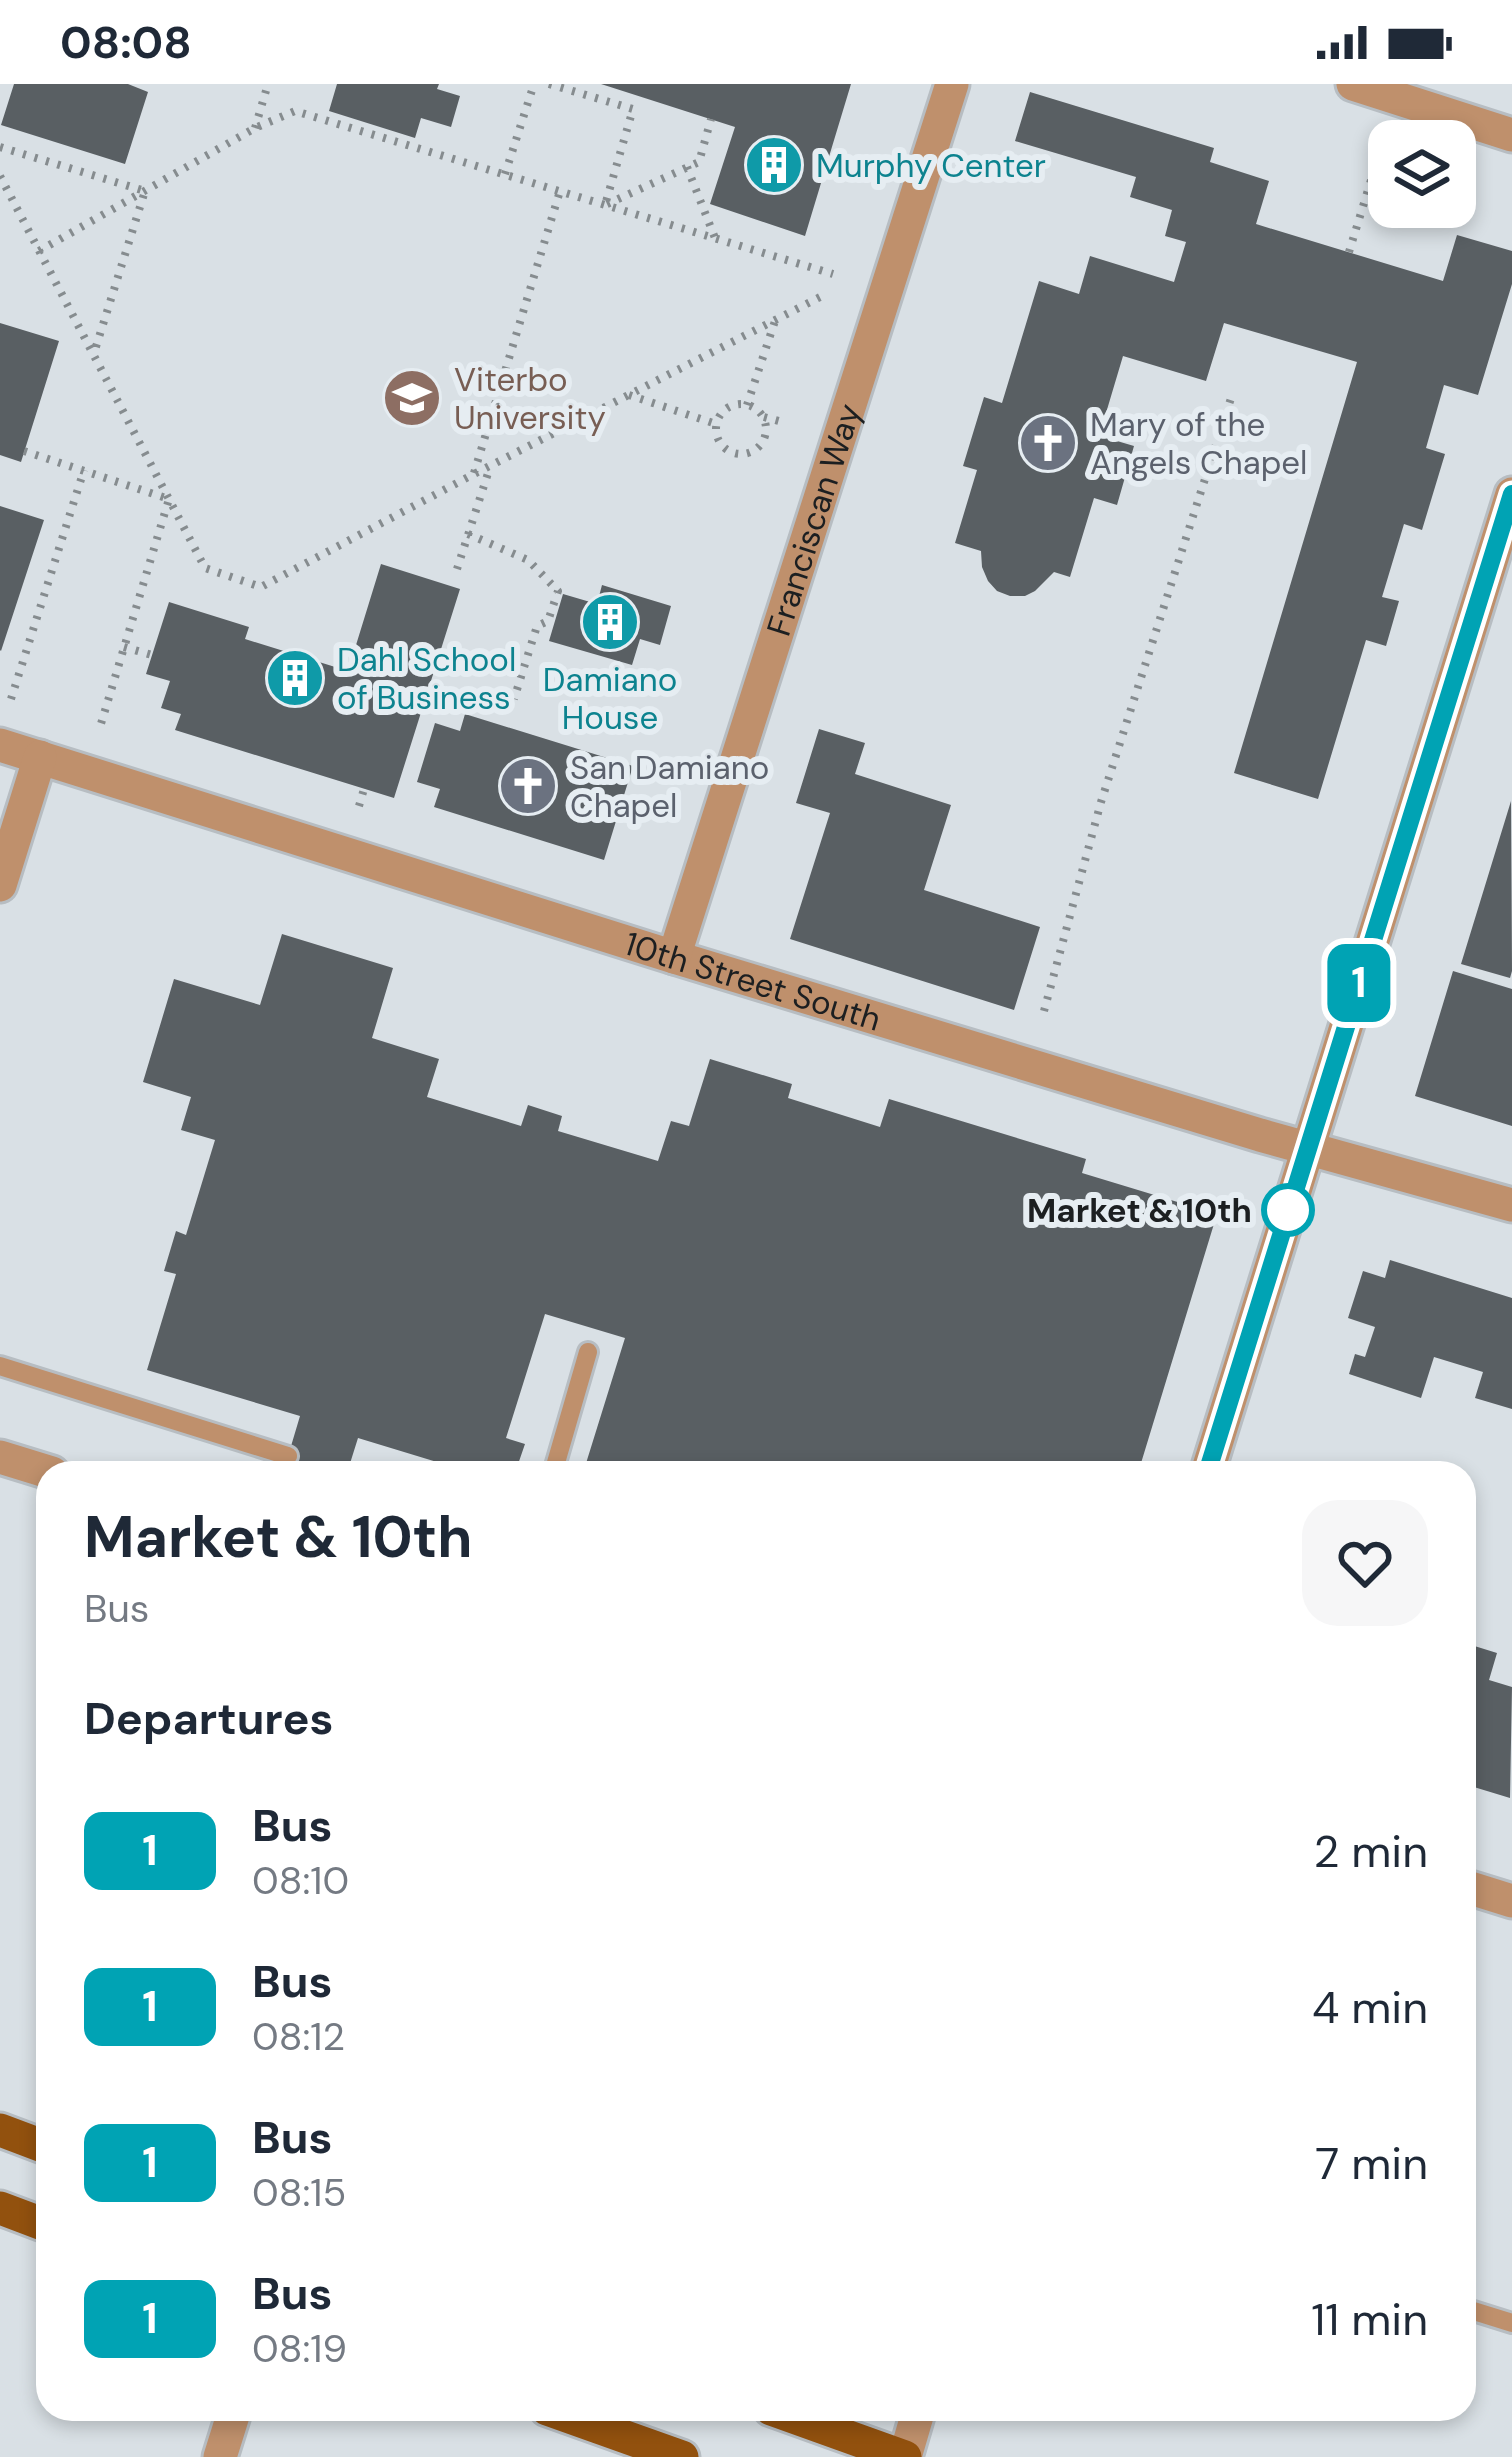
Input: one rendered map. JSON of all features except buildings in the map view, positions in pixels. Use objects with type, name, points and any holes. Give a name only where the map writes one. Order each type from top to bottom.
[{"type":"main road","points":[[0,2130],[36,2144]]},
{"type":"main road","points":[[0,2208],[36,2222]]},
{"type":"main road","points":[[581,2421],[682,2457]]},
{"type":"main road","points":[[804,2421],[905,2457]]},
{"type":"street","name":"Franciscan Way","points":[[674,957],[952,84]]},
{"type":"street","points":[[1353,84],[1512,135]]},
{"type":"street","points":[[1211,1461],[1512,494]]},
{"type":"street","name":"10th Street South","points":[[0,745],[674,957],[1512,1205]]},
{"type":"street","points":[[0,885],[40,757]]},
{"type":"street","points":[[0,1457],[36,1468]]},
{"type":"street","points":[[1476,1890],[1512,1901]]},
{"type":"street","points":[[220,2457],[231,2421]]},
{"type":"street","points":[[905,2457],[916,2421]]},
{"type":"lane","points":[[556,1461],[588,1352]]},
{"type":"lane","points":[[0,1366],[288,1456]]},
{"type":"lane","points":[[1476,2312],[1512,2323]]},
{"type":"path","points":[[255,128],[268,84]]},
{"type":"path","points":[[505,174],[534,84]]},
{"type":"path","points":[[549,84],[633,109],[605,205]]},
{"type":"path","points":[[1349,252],[1396,98]]},
{"type":"path","points":[[39,250],[255,128],[295,111],[833,274]]},
{"type":"path","points":[[605,205],[699,162],[712,119]]},
{"type":"path","points":[[0,148],[145,190]]},
{"type":"path","points":[[687,167],[715,238]]},
{"type":"path","points":[[0,176],[205,568],[261,587],[826,294]]},
{"type":"path","points":[[94,355],[145,190]]},
{"type":"path","points":[[474,474],[560,191]]},
{"type":"path","points":[[747,405],[776,320]]},
{"type":"path","points":[[1044,1011],[1101,802],[1233,392]]},
{"type":"path","points":[[629,395],[716,424]]},
{"type":"path","points":[[763,417],[766,433],[752,452],[736,454],[722,447],[716,424],[724,410],[739,404],[786,423]]},
{"type":"path","points":[[24,451],[170,499]]},
{"type":"path","points":[[457,569],[490,466]]},
{"type":"path","points":[[11,699],[84,470]]},
{"type":"path","points":[[100,727],[170,499]]},
{"type":"path","points":[[468,534],[527,560],[558,591],[548,621],[537,626],[514,700]]},
{"type":"path","points":[[124,647],[152,656]]},
{"type":"path","points":[[358,806],[364,789]]},
{"type":"bus line","name":"1","points":[[1211,1461],[1512,494]]},
{"type":"place","name":"Murphy Center","points":[[774,165]]},
{"type":"place","name":"Viterbo University","points":[[412,398]]},
{"type":"place","name":"Mary of the Angels Chapel","points":[[1048,443]]},
{"type":"place","name":"Damiano House","points":[[610,622]]},
{"type":"place","name":"Dahl School of Business","points":[[295,678]]},
{"type":"place","name":"San Damiano Chapel","points":[[528,786]]},
{"type":"place","name":"Market & 10th","points":[[1288,1210]]}]
